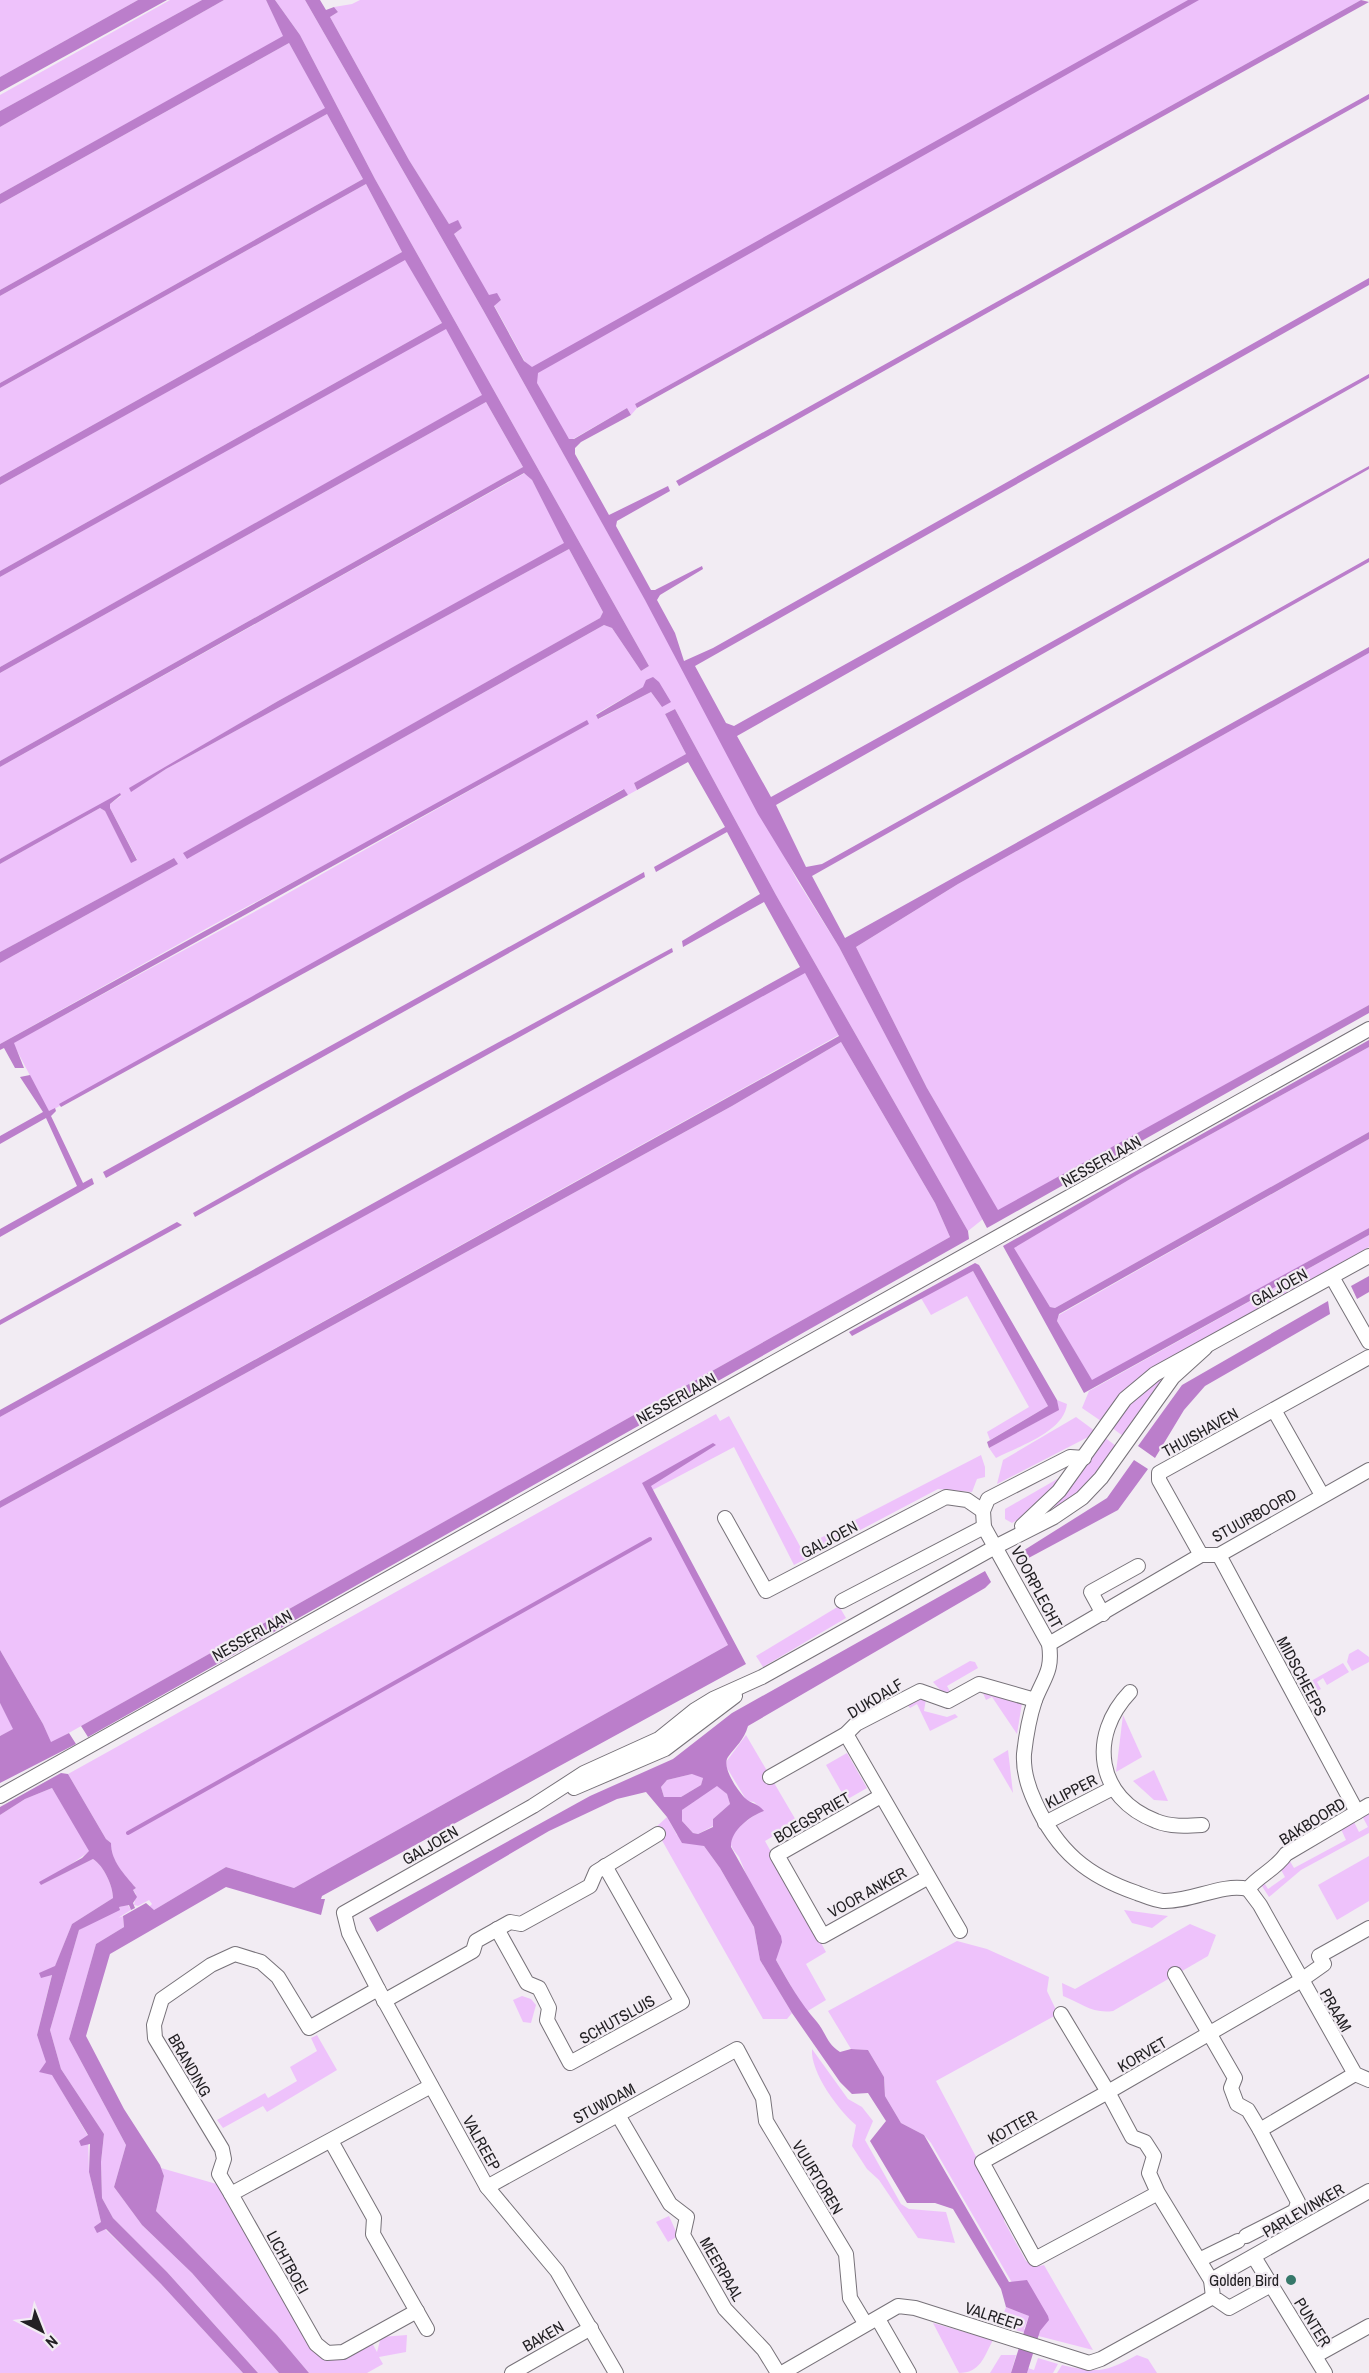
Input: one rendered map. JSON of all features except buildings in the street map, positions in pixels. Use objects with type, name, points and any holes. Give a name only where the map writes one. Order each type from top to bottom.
[{"type":"street","name":"NESSERLAAN","points":[[0,1796],[1369,1029]]},
{"type":"street","name":"GALJOEN","points":[[997,1546],[1035,1516],[1059,1491],[1125,1398],[1155,1374],[1369,1256]]},
{"type":"street","points":[[1332,1277],[1369,1342]]},
{"type":"street","name":"GALJOEN","points":[[344,1913],[533,1806],[665,1749],[762,1677],[997,1546],[1054,1517],[1082,1498],[1101,1478],[1173,1377],[1205,1348]]},
{"type":"street","name":"THUISHAVEN","points":[[1201,1555],[1159,1480],[1159,1473],[1369,1357]]},
{"type":"street","points":[[1275,1410],[1322,1495]]},
{"type":"street","points":[[997,1546],[984,1527],[983,1510],[988,1499],[1070,1457],[1084,1458]]},
{"type":"street","name":"STUURBOORD","points":[[1106,1613],[1201,1555],[1219,1556],[1369,1470]]},
{"type":"street","name":"GALJOEN","points":[[725,1518],[766,1591],[946,1497],[967,1500],[983,1510]]},
{"type":"street","points":[[842,1601],[984,1527]]},
{"type":"street","name":"VOORPLECHT","points":[[997,1546],[1049,1644],[1051,1665],[1035,1700],[1028,1725],[1024,1766],[1029,1789],[1056,1840],[1077,1862],[1106,1881],[1160,1901],[1184,1901],[1236,1887],[1248,1889]]},
{"type":"street","name":"MIDSCHEEPS","points":[[1219,1556],[1363,1809]]},
{"type":"street","points":[[1106,1613],[1091,1592],[1138,1566]]},
{"type":"street","name":"VOORPLECHT","points":[[1049,1644],[1106,1613]]},
{"type":"street","name":"DUKDALF","points":[[770,1777],[846,1734],[856,1724],[920,1690],[948,1701],[980,1684],[1035,1700]]},
{"type":"street","points":[[1130,1692],[1119,1704],[1105,1730],[1105,1767],[1113,1788],[1134,1809],[1156,1822],[1179,1826],[1202,1825]]},
{"type":"street","points":[[846,1734],[927,1878],[960,1931]]},
{"type":"street","name":"KLIPPER","points":[[1045,1823],[1113,1788]]},
{"type":"street","name":"BOEGSPRIET","points":[[823,1936],[777,1855],[881,1796]]},
{"type":"street","name":"BAKBOORD","points":[[1248,1889],[1257,1878],[1277,1867],[1286,1854],[1363,1809]]},
{"type":"street","points":[[381,1995],[473,1951],[476,1941],[510,1922],[521,1924],[590,1886],[596,1872],[658,1834]]},
{"type":"street","name":"SCHUTSLUIS","points":[[497,1929],[527,1983],[539,1988],[549,2008],[547,2020],[570,2063],[681,2002],[605,1866]]},
{"type":"street","name":"VOOR ANKER","points":[[823,1936],[927,1878]]},
{"type":"street","name":"PRAAM","points":[[1248,1889],[1294,1958],[1300,1981],[1355,2074]]},
{"type":"street","name":"VALREEP","points":[[344,1913],[349,1933],[381,1995],[488,2187],[557,2271],[616,2373]]},
{"type":"street","name":"PRAAM","points":[[1300,1981],[1324,1964],[1319,1956],[1369,1928]]},
{"type":"street","name":"BRANDING","points":[[231,2194],[219,2174],[224,2159],[222,2149],[154,2038],[154,2025],[162,1999],[211,1965],[235,1954],[261,1962],[278,1977],[309,2028],[381,1995]]},
{"type":"street","points":[[1175,1974],[1235,2078],[1231,2088],[1237,2104],[1248,2110],[1298,2202],[1295,2211],[1199,2260]]},
{"type":"street","name":"KORVET","points":[[1061,2014],[1108,2092],[1300,1981]]},
{"type":"street","name":"STUWDAM","points":[[488,2187],[737,2049]]},
{"type":"street","name":"VUURTOREN","points":[[737,2049],[763,2098],[765,2121],[846,2254],[850,2298],[872,2321]]},
{"type":"street","points":[[1260,2130],[1355,2074],[1369,2080]]},
{"type":"street","points":[[231,2194],[431,2086]]},
{"type":"street","points":[[1108,2092],[1132,2137],[1145,2142],[1154,2156],[1149,2173],[1158,2193],[1211,2280],[1213,2296],[1228,2308],[1270,2285]]},
{"type":"street","name":"KOTTER","points":[[1108,2092],[982,2162],[1035,2259],[1158,2193]]},
{"type":"street","name":"MEERPAAL","points":[[618,2115],[670,2204],[687,2217],[683,2235],[725,2309],[764,2350],[780,2373]]},
{"type":"street","points":[[330,2141],[374,2218],[374,2234],[427,2329]]},
{"type":"street","name":"PARLEVINKER","points":[[1254,2257],[1369,2191]]},
{"type":"street","name":"LICHTBOEI","points":[[231,2194],[316,2344],[327,2353],[343,2352],[417,2311]]},
{"type":"street","points":[[1211,2280],[1254,2257]]},
{"type":"street","name":"PUNTER","points":[[1254,2257],[1326,2373]]},
{"type":"street","name":"VALREEP","points":[[780,2373],[805,2367],[898,2306],[915,2308],[1089,2363],[1101,2360],[1213,2296]]},
{"type":"street","points":[[872,2321],[909,2373]]},
{"type":"street","points":[[1315,2356],[1369,2326]]},
{"type":"street","name":"BAKEN","points":[[512,2373],[591,2328]]},
{"type":"shaded area","points":[[0,0],[138,0],[0,77]]},
{"type":"shaded area","points":[[138,0],[167,0],[0,92],[0,77]]},
{"type":"shaded area","points":[[170,0],[202,0],[0,111],[0,95]]},
{"type":"shaded area","points":[[202,0],[224,0],[0,127],[0,111]]},
{"type":"shaded area","points":[[224,0],[266,0],[284,36],[0,194],[0,127]]},
{"type":"shaded area","points":[[266,0],[275,0],[300,35],[375,179],[649,666],[641,671],[612,628],[604,625],[187,859],[183,853],[600,618],[603,612],[569,549],[166,769],[131,792],[129,788],[278,701],[564,543],[532,480],[524,473],[0,767],[0,761],[523,467],[486,402],[0,673],[0,667],[482,395],[446,329],[0,577],[0,571],[442,323],[405,260],[0,485],[0,477],[402,252],[366,184],[0,388],[0,383],[363,179],[327,114],[0,296],[0,290],[325,108],[289,43],[0,204],[0,194],[283,36]]},
{"type":"shaded area","points":[[275,0],[305,0],[483,310],[680,662],[797,880],[839,947],[983,1219],[968,1231],[776,895],[675,709],[665,714],[686,754],[634,783],[637,790],[628,795],[623,789],[49,1112],[13,1043],[267,905],[589,723],[211,926],[0,1044],[0,963],[149,880],[174,858],[0,952],[0,864],[100,808],[105,811],[131,862],[137,859],[110,808],[110,804],[121,796],[120,794],[0,859],[0,767],[525,473],[532,480],[565,543],[278,701],[130,788],[131,791],[166,769],[569,549],[603,612],[600,618],[184,853],[192,856],[604,625],[612,628],[641,671],[649,666],[375,179],[300,35]],"holes":[[[659,682],[662,707],[651,692],[599,719],[596,714],[643,687]]]},
{"type":"shaded area","points":[[305,0],[320,0],[326,10],[334,7],[338,12],[330,17],[409,160],[449,224],[458,220],[462,228],[454,234],[489,295],[497,293],[501,300],[494,306],[524,361],[532,367],[1188,0],[1199,0],[538,373],[537,383],[569,439],[574,439],[627,408],[631,415],[581,442],[575,448],[575,454],[609,515],[668,486],[670,491],[617,521],[616,526],[651,590],[702,566],[703,569],[660,595],[657,600],[675,633],[684,661],[713,648],[1369,278],[1369,285],[695,666],[726,723],[734,726],[1369,374],[1369,378],[737,736],[771,797],[1369,466],[1369,469],[776,805],[806,867],[822,864],[1369,558],[1369,562],[812,876],[845,938],[1369,647],[1369,653],[958,884],[856,947],[927,1088],[998,1210],[1369,1005],[1369,1013],[987,1228],[839,947],[758,814],[645,600],[483,310]]},
{"type":"shaded area","points":[[360,0],[1361,0],[635,404],[637,408],[631,415],[627,408],[573,439],[569,439],[494,305],[501,300],[489,296],[454,234],[462,228],[458,221],[449,224],[409,160],[330,17],[338,12],[334,7]]},
{"type":"shaded area","points":[[1361,0],[1369,2],[637,408],[635,404]]},
{"type":"shaded area","points":[[289,43],[326,108],[0,290],[0,204]]},
{"type":"shaded area","points":[[1369,94],[1369,99],[679,486],[676,481]]},
{"type":"shaded area","points":[[327,114],[363,179],[0,383],[0,296]]},
{"type":"shaded area","points":[[366,184],[402,252],[0,477],[0,388]]},
{"type":"shaded area","points":[[405,259],[442,323],[0,571],[0,485]]},
{"type":"shaded area","points":[[446,328],[483,395],[0,667],[0,577]]},
{"type":"shaded area","points":[[486,402],[523,467],[0,761],[0,673]]},
{"type":"shaded area","points":[[1369,653],[1369,1005],[998,1211],[927,1088],[856,947],[958,884]]},
{"type":"shaded area","points":[[653,677],[659,682],[671,702],[662,707],[651,692],[598,719],[596,715],[643,687],[646,680]]},
{"type":"shaded area","points":[[675,709],[776,895],[968,1231],[969,1239],[88,1737],[81,1726],[950,1237],[935,1203],[841,1042],[732,1106],[0,1508],[0,1501],[839,1036],[805,973],[0,1417],[0,1410],[800,967],[764,902],[683,947],[682,941],[760,894],[727,832],[656,872],[654,867],[725,827],[688,762],[637,790],[634,783],[686,754],[665,714]]},
{"type":"shaded area","points":[[587,720],[589,724],[14,1043],[24,1068],[15,1068],[4,1048],[0,1050],[0,1044]]},
{"type":"shaded area","points":[[624,789],[628,795],[61,1107],[59,1104]]},
{"type":"shaded area","points":[[120,793],[121,795],[110,804],[110,808],[137,860],[131,863],[105,811],[100,808],[0,864],[0,859]]},
{"type":"shaded area","points":[[174,858],[178,864],[0,963],[0,952]]},
{"type":"shaded area","points":[[644,872],[645,877],[106,1178],[103,1172]]},
{"type":"shaded area","points":[[672,948],[673,952],[195,1217],[193,1213],[409,1091]]},
{"type":"shaded area","points":[[805,972],[839,1035],[0,1501],[0,1417]]},
{"type":"shaded area","points":[[1369,1040],[1369,1047],[1137,1175],[1014,1248],[1050,1307],[1055,1308],[1369,1132],[1369,1139],[1059,1314],[1057,1321],[1092,1380],[1369,1228],[1369,1235],[1084,1393],[1003,1246]]},
{"type":"shaded area","points":[[841,1042],[935,1203],[950,1237],[51,1743],[43,1724],[0,1650],[0,1508],[732,1106]]},
{"type":"shaded area","points":[[1369,1047],[1369,1132],[1055,1308],[1050,1307],[1013,1248],[1137,1175]]},
{"type":"shaded area","points":[[30,1075],[49,1111],[55,1108],[56,1111],[51,1116],[83,1183],[92,1178],[94,1184],[0,1237],[0,1229],[77,1186],[46,1118],[0,1144],[0,1136],[43,1112],[20,1077]]},
{"type":"shaded area","points":[[1369,1139],[1369,1228],[1092,1381],[1057,1321],[1059,1315]]},
{"type":"shaded area","points":[[177,1222],[182,1225],[0,1325],[0,1320]]},
{"type":"shaded area","points":[[1369,1235],[1369,1247],[1135,1381],[1118,1397],[1101,1421],[1082,1408],[1089,1391]]},
{"type":"shaded area","points":[[975,1263],[979,1265],[1057,1400],[1059,1410],[989,1448],[987,1442],[1048,1406],[973,1271],[852,1336],[849,1332]]},
{"type":"shaded area","points":[[973,1271],[1048,1406],[990,1440],[987,1432],[1029,1407],[967,1296],[931,1315],[921,1298]]},
{"type":"shaded area","points":[[1369,1276],[1369,1292],[1357,1299],[1351,1286]]},
{"type":"shaded area","points":[[1328,1301],[1330,1314],[1205,1386],[1184,1410],[1155,1458],[1138,1446],[1182,1385]]},
{"type":"shaded area","points":[[1166,1373],[1123,1436],[1111,1427],[1129,1402]]},
{"type":"shaded area","points":[[1057,1400],[1067,1404],[1058,1423],[1039,1437],[996,1458],[989,1448],[1058,1410]]},
{"type":"shaded area","points":[[716,1414],[720,1421],[729,1416],[801,1548],[981,1455],[985,1477],[977,1479],[972,1492],[938,1489],[794,1565],[734,1447],[649,1492],[728,1645],[294,1888],[226,1867],[154,1910],[148,1908],[152,1904],[149,1900],[138,1906],[134,1905],[136,1894],[133,1890],[136,1888],[119,1867],[111,1849],[111,1843],[106,1839],[68,1774]]},
{"type":"shaded area","points":[[1076,1417],[1095,1431],[1092,1435],[997,1484],[1003,1460]]},
{"type":"shaded area","points":[[1104,1437],[1116,1446],[1102,1467],[1082,1489],[1052,1510]]},
{"type":"shaded area","points":[[713,1443],[716,1445],[651,1486],[746,1664],[322,1896],[321,1899],[325,1899],[321,1915],[226,1887],[110,1954],[86,2036],[124,2109],[160,2165],[164,2176],[156,2211],[277,2335],[309,2373],[279,2373],[192,2273],[142,2225],[114,2187],[126,2145],[69,2039],[96,1944],[124,1927],[123,1916],[146,1903],[154,1910],[226,1867],[294,1888],[728,1645],[642,1483]]},
{"type":"shaded area","points":[[1134,1460],[1148,1469],[1118,1510],[1023,1561],[1018,1554],[1107,1498]]},
{"type":"shaded area","points":[[1059,1478],[1044,1498],[1026,1514],[1012,1523],[1005,1519],[1005,1509]]},
{"type":"shaded area","points":[[985,1571],[991,1582],[985,1588],[748,1726],[742,1739],[726,1761],[728,1773],[738,1790],[747,1800],[764,1811],[753,1816],[737,1830],[731,1847],[781,1936],[782,1942],[776,1960],[800,2000],[836,2049],[840,2052],[851,2049],[868,2050],[884,2077],[885,2096],[901,2123],[924,2135],[1009,2282],[1027,2280],[1048,2316],[1049,2320],[1040,2331],[1027,2373],[1011,2373],[1029,2316],[1006,2307],[1001,2289],[953,2209],[935,2203],[907,2203],[870,2141],[886,2121],[868,2093],[852,2094],[840,2082],[792,2013],[760,1960],[754,1927],[720,1868],[704,1846],[682,1843],[667,1817],[646,1792],[617,1799],[549,1831],[377,1932],[369,1918],[590,1796],[673,1759],[732,1713]],"holes":[[[692,1774],[703,1778],[701,1785],[681,1797],[664,1797],[661,1787],[667,1780]],[[717,1786],[727,1794],[730,1804],[713,1819],[713,1827],[698,1834],[693,1833],[682,1821],[682,1810]]]},
{"type":"shaded area","points":[[839,1606],[846,1618],[763,1667],[756,1656]]},
{"type":"shaded area","points":[[1358,1649],[1369,1657],[1369,1662],[1352,1671],[1347,1662],[1349,1654]]},
{"type":"shaded area","points":[[0,1650],[51,1742],[69,1733],[76,1744],[0,1783],[0,1736],[13,1729],[0,1703]]},
{"type":"shaded area","points":[[970,1661],[975,1662],[978,1668],[947,1686],[951,1693],[945,1695],[933,1682]]},
{"type":"shaded area","points":[[1343,1663],[1349,1672],[1327,1685],[1323,1678],[1317,1682],[1321,1689],[1317,1691],[1311,1681]]},
{"type":"shaded area","points":[[982,1691],[1022,1703],[1017,1734],[992,1697],[986,1700]]},
{"type":"shaded area","points":[[917,1697],[926,1699],[924,1711],[947,1717],[955,1714],[958,1717],[930,1731],[917,1704],[910,1708],[906,1703]]},
{"type":"shaded area","points":[[0,1703],[14,1729],[0,1736]]},
{"type":"shaded area","points":[[1123,1715],[1142,1757],[1116,1772]]},
{"type":"shaded area","points":[[746,1735],[797,1822],[765,1841],[826,1952],[806,1964],[826,2000],[806,2012],[776,1960],[778,1951],[739,1857],[731,1845],[733,1835],[737,1830],[753,1816],[763,1811],[754,1802],[747,1801],[727,1768],[726,1762]]},
{"type":"shaded area","points":[[1008,1750],[1013,1793],[993,1759]]},
{"type":"shaded area","points":[[847,1753],[867,1788],[846,1800],[826,1765]]},
{"type":"shaded area","points":[[1154,1770],[1168,1801],[1154,1800],[1133,1781]]},
{"type":"shaded area","points":[[61,1773],[68,1774],[106,1839],[111,1843],[113,1856],[136,1888],[133,1890],[137,1897],[133,1903],[135,1908],[131,1910],[129,1905],[119,1907],[120,1910],[79,1930],[50,2030],[61,2069],[104,2134],[101,2162],[102,2198],[113,2218],[167,2272],[258,2373],[243,2373],[161,2284],[106,2229],[97,2233],[94,2227],[101,2222],[89,2172],[90,2144],[81,2146],[79,2141],[88,2135],[52,2075],[39,2072],[46,2062],[37,2035],[52,1975],[41,1978],[39,1973],[55,1966],[72,1924],[113,1898],[107,1877],[101,1866],[93,1859],[41,1885],[39,1882],[82,1858],[89,1851],[52,1788],[25,1799],[0,1815],[0,1807]]},
{"type":"shaded area","points":[[699,1774],[703,1778],[701,1785],[681,1797],[664,1797],[661,1787],[667,1780]]},
{"type":"shaded area","points":[[717,1785],[727,1794],[730,1804],[713,1819],[713,1826],[698,1834],[693,1833],[682,1821],[682,1810]]},
{"type":"shaded area","points":[[52,1788],[90,1851],[41,1885],[93,1859],[104,1871],[113,1893],[113,1898],[72,1924],[52,1974],[37,2035],[52,2074],[88,2136],[89,2172],[101,2222],[97,2232],[105,2229],[161,2284],[243,2373],[0,2373],[0,1815],[25,1799]]},
{"type":"shaded area","points":[[1369,1810],[1369,1833],[1301,1870],[1269,1897],[1260,1883],[1263,1881],[1268,1889],[1285,1877],[1280,1868],[1288,1858],[1294,1868],[1346,1840],[1340,1827],[1353,1820],[1359,1832],[1368,1827],[1361,1814]]},
{"type":"shaded area","points":[[667,1817],[677,1835],[704,1846],[720,1868],[754,1927],[760,1960],[792,2013],[787,2019],[763,2019],[655,1828]]},
{"type":"shaded area","points":[[1369,1856],[1369,1901],[1337,1920],[1318,1885]]},
{"type":"shaded area","points":[[128,1905],[131,1910],[118,1918],[123,1916],[124,1927],[96,1944],[69,2039],[126,2145],[114,2187],[142,2225],[192,2273],[279,2373],[258,2373],[167,2272],[113,2218],[102,2198],[101,2162],[104,2134],[61,2069],[50,2030],[79,1930],[119,1907]]},
{"type":"shaded area","points":[[1124,1910],[1168,1916],[1152,1928],[1132,1923]]},
{"type":"shaded area","points":[[1190,1924],[1216,1935],[1208,1956],[1113,2011],[1099,2011],[1063,1996],[1062,1983],[1075,1989]]},
{"type":"shaded area","points":[[957,1941],[987,1949],[1049,1977],[1047,1991],[1058,2014],[936,2081],[1004,2212],[1004,2221],[1026,2261],[1039,2266],[1044,2265],[1093,2350],[999,2326],[1006,2307],[1029,2316],[1024,2329],[1040,2331],[931,2143],[924,2135],[901,2123],[885,2096],[884,2077],[868,2050],[851,2049],[828,2011]]},
{"type":"shaded area","points":[[522,1996],[531,1999],[536,2005],[531,2023],[523,2022],[513,2000]]},
{"type":"shaded area","points":[[317,2035],[337,2070],[267,2112],[263,2106],[223,2128],[217,2120],[265,2093],[268,2098],[297,2081],[290,2067],[317,2051],[311,2038]]},
{"type":"shaded area","points":[[812,2049],[848,2099],[862,2107],[873,2121],[865,2140],[901,2204],[909,2209],[946,2212],[955,2243],[918,2238],[879,2180],[867,2169],[852,2146],[856,2125],[827,2090],[816,2069]]},
{"type":"shaded area","points":[[161,2168],[220,2185],[318,2351],[371,2341],[377,2352],[381,2337],[407,2335],[406,2352],[379,2357],[383,2364],[367,2373],[309,2373],[277,2335],[156,2211],[164,2176]]},
{"type":"shaded area","points":[[669,2216],[678,2236],[668,2242],[656,2222]]},
{"type":"shaded area","points":[[933,2323],[993,2340],[977,2367],[959,2373]]},
{"type":"shaded area","points":[[1001,2355],[1016,2355],[1011,2373],[990,2373]]},
{"type":"shaded area","points":[[1137,2355],[1148,2359],[1157,2373],[1057,2373],[1062,2365],[1101,2370]]},
{"type":"shaded area","points":[[1038,2358],[1058,2364],[1053,2373],[1027,2373],[1028,2368],[1034,2370]]},
{"type":"waterway","points":[[128,1833],[650,1539]]},
{"type":"place","name":"Golden Bird","points":[[1291,2280]]}]
